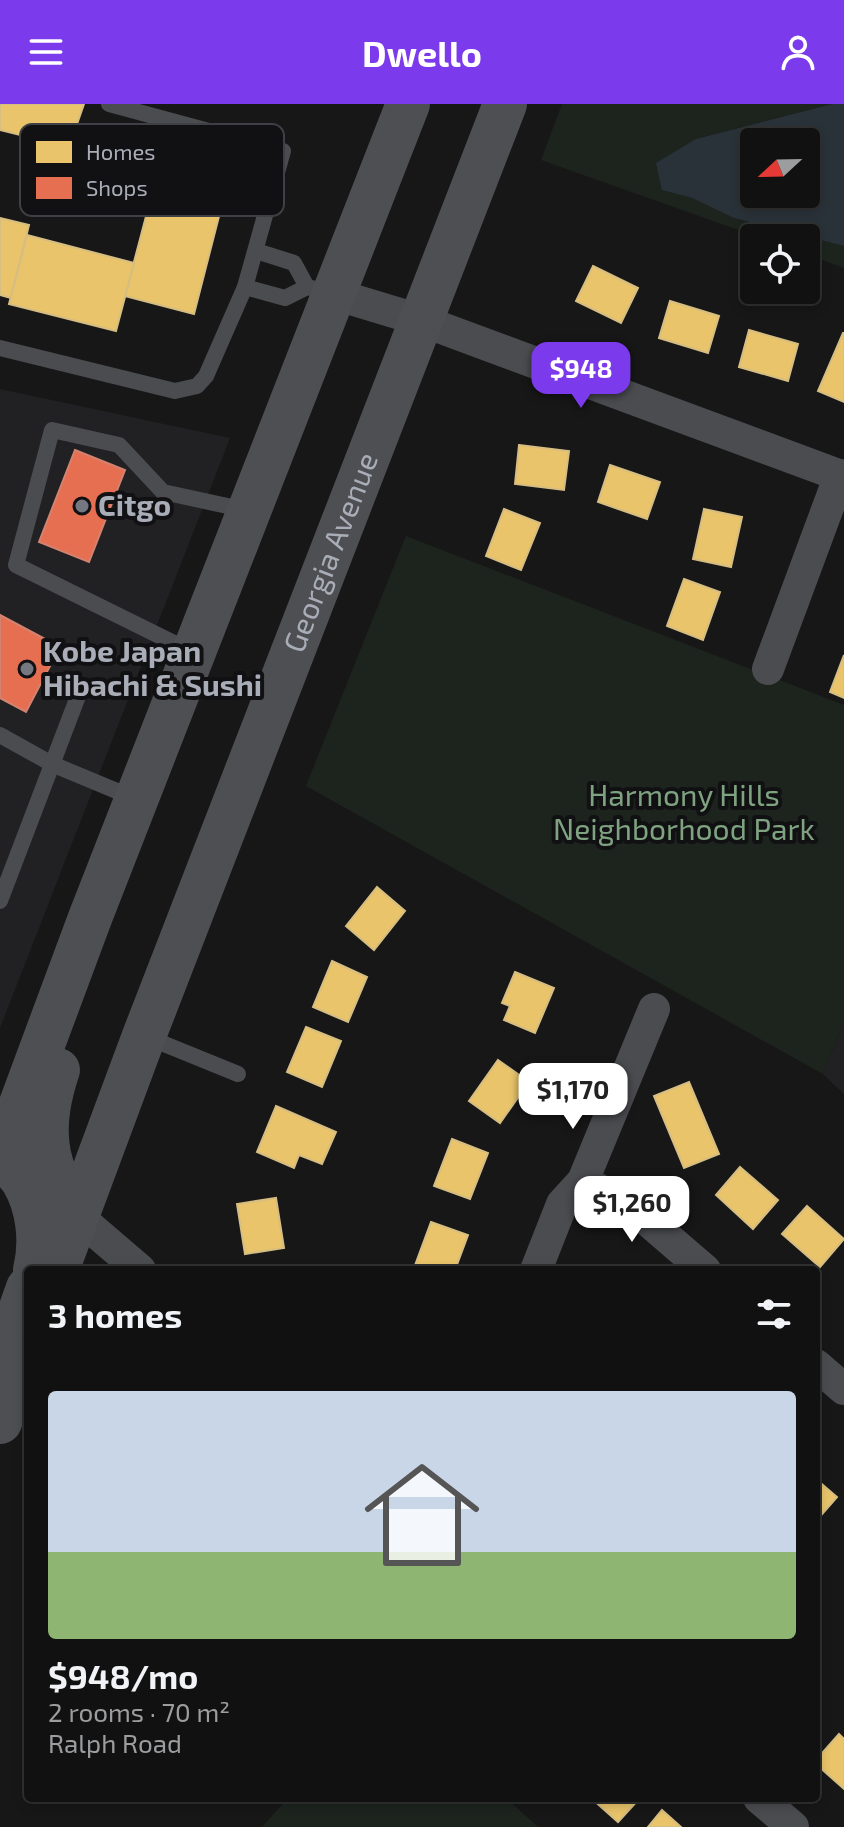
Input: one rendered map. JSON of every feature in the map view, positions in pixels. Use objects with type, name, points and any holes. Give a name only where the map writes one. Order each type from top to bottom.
[{"type":"main road","points":[[36,1266],[39,1238],[34,1210],[23,1181],[0,1157],[248,510],[320,290],[408,104]]},
{"type":"main road","name":"Georgia Avenue","points":[[58,1266],[144,1036],[505,104]]},
{"type":"main road","points":[[77,1216],[54,1174],[45,1129],[48,1099],[114,910],[105,878]]},
{"type":"main road","points":[[0,1366],[24,1299]]},
{"type":"main road","points":[[0,1422],[24,1358]]},
{"type":"street","points":[[320,290],[420,320],[842,476],[768,669]]},
{"type":"street","points":[[538,1266],[562,1204],[583,1181],[654,1009]]},
{"type":"street","points":[[583,1181],[633,1208],[700,1266]]},
{"type":"street","points":[[77,1216],[135,1266]]},
{"type":"street","points":[[820,1368],[844,1389]]},
{"type":"street","points":[[764,1802],[793,1827]]},
{"type":"lane","points":[[109,104],[183,124]]},
{"type":"lane","points":[[0,348],[175,391],[197,386],[206,376],[245,287],[265,216]]},
{"type":"lane","points":[[256,251],[294,263],[320,290]]},
{"type":"lane","points":[[245,287],[285,298],[320,290]]},
{"type":"lane","points":[[193,652],[16,565],[52,430],[119,445],[163,492],[248,510]]},
{"type":"lane","points":[[0,901],[80,691]]},
{"type":"lane","points":[[0,735],[52,764],[136,799]]},
{"type":"lane","points":[[144,1036],[238,1074]]},
{"type":"shaded area","points":[[832,104],[844,104],[844,246],[820,240],[820,224],[758,224],[734,218],[692,198],[662,190],[656,163],[696,139]]},
{"type":"shaded area","points":[[0,389],[230,438],[0,1028]]},
{"type":"shaded area","points":[[844,1021],[844,1094],[823,1074]]},
{"type":"green space","points":[[562,104],[832,104],[696,139],[663,190],[758,224],[740,224],[740,231],[541,160]]},
{"type":"green space","points":[[820,240],[844,246],[844,268],[820,259]]},
{"type":"green space","name":"Harmony Hills Neighborhood Park","points":[[406,536],[844,705],[844,1021],[823,1074],[306,786]]},
{"type":"green space","points":[[284,1802],[510,1802],[538,1827],[262,1827]]},
{"type":"building: Homes","points":[[0,104],[84,104],[77,124],[20,124],[20,135],[0,130]]},
{"type":"building: Homes","points":[[146,216],[219,216],[194,314],[125,296]]},
{"type":"building: Homes","points":[[0,218],[29,225],[11,298],[0,295]]},
{"type":"building: Homes","points":[[27,235],[134,263],[116,331],[9,304]]},
{"type":"building: Homes","points":[[593,266],[638,288],[621,323],[576,301]]},
{"type":"building: Homes","points":[[670,301],[719,316],[708,353],[659,338]]},
{"type":"building: Homes","points":[[749,330],[798,344],[788,381],[739,367]]},
{"type":"building: Homes","points":[[844,333],[844,402],[818,391]]},
{"type":"building: Homes","points":[[519,445],[569,451],[564,490],[515,484]]},
{"type":"building: Homes","points":[[610,465],[660,482],[647,519],[598,502]]},
{"type":"building: Homes","points":[[504,509],[540,523],[521,570],[486,556]]},
{"type":"building: Homes","points":[[704,509],[742,517],[731,567],[693,559]]},
{"type":"building: Homes","points":[[684,579],[720,592],[703,640],[667,626]]},
{"type":"building: Homes","points":[[844,655],[844,698],[830,692]]},
{"type":"building: Homes","points":[[377,887],[405,911],[374,950],[346,926]]},
{"type":"building: Homes","points":[[332,961],[367,977],[348,1022],[313,1007]]},
{"type":"building: Homes","points":[[515,972],[554,988],[535,1033],[504,1020],[510,1006],[502,1003]]},
{"type":"building: Homes","points":[[306,1027],[341,1041],[322,1087],[287,1072]]},
{"type":"building: Homes","points":[[498,1060],[529,1082],[500,1123],[469,1101]]},
{"type":"building: Homes","points":[[689,1082],[719,1154],[684,1168],[654,1096]]},
{"type":"building: Homes","points":[[276,1106],[336,1132],[322,1164],[299,1155],[294,1168],[257,1152]]},
{"type":"building: Homes","points":[[452,1139],[488,1153],[470,1199],[434,1186]]},
{"type":"building: Homes","points":[[740,1167],[778,1200],[753,1229],[716,1195]]},
{"type":"building: Homes","points":[[276,1198],[284,1248],[245,1254],[237,1204]]},
{"type":"building: Homes","points":[[807,1206],[844,1239],[820,1267],[782,1234]]},
{"type":"building: Homes","points":[[431,1222],[468,1235],[456,1266],[415,1266]]},
{"type":"building: Homes","points":[[820,1482],[837,1497],[820,1516]]},
{"type":"building: Homes","points":[[839,1734],[844,1739],[844,1789],[820,1768],[820,1755]]},
{"type":"building: Homes","points":[[596,1802],[636,1802],[618,1822]]},
{"type":"building: Homes","points":[[662,1810],[681,1827],[648,1827]]},
{"type":"building: Shops","name":"Citgo","points":[[75,450],[125,470],[89,562],[39,542]]},
{"type":"building: Shops","points":[[0,615],[60,647],[26,712],[0,698]]},
{"type":"place","name":"Citgo","points":[[82,506]]},
{"type":"place","name":"Kobe Japan Hibachi & Sushi","points":[[27,669]]}]
